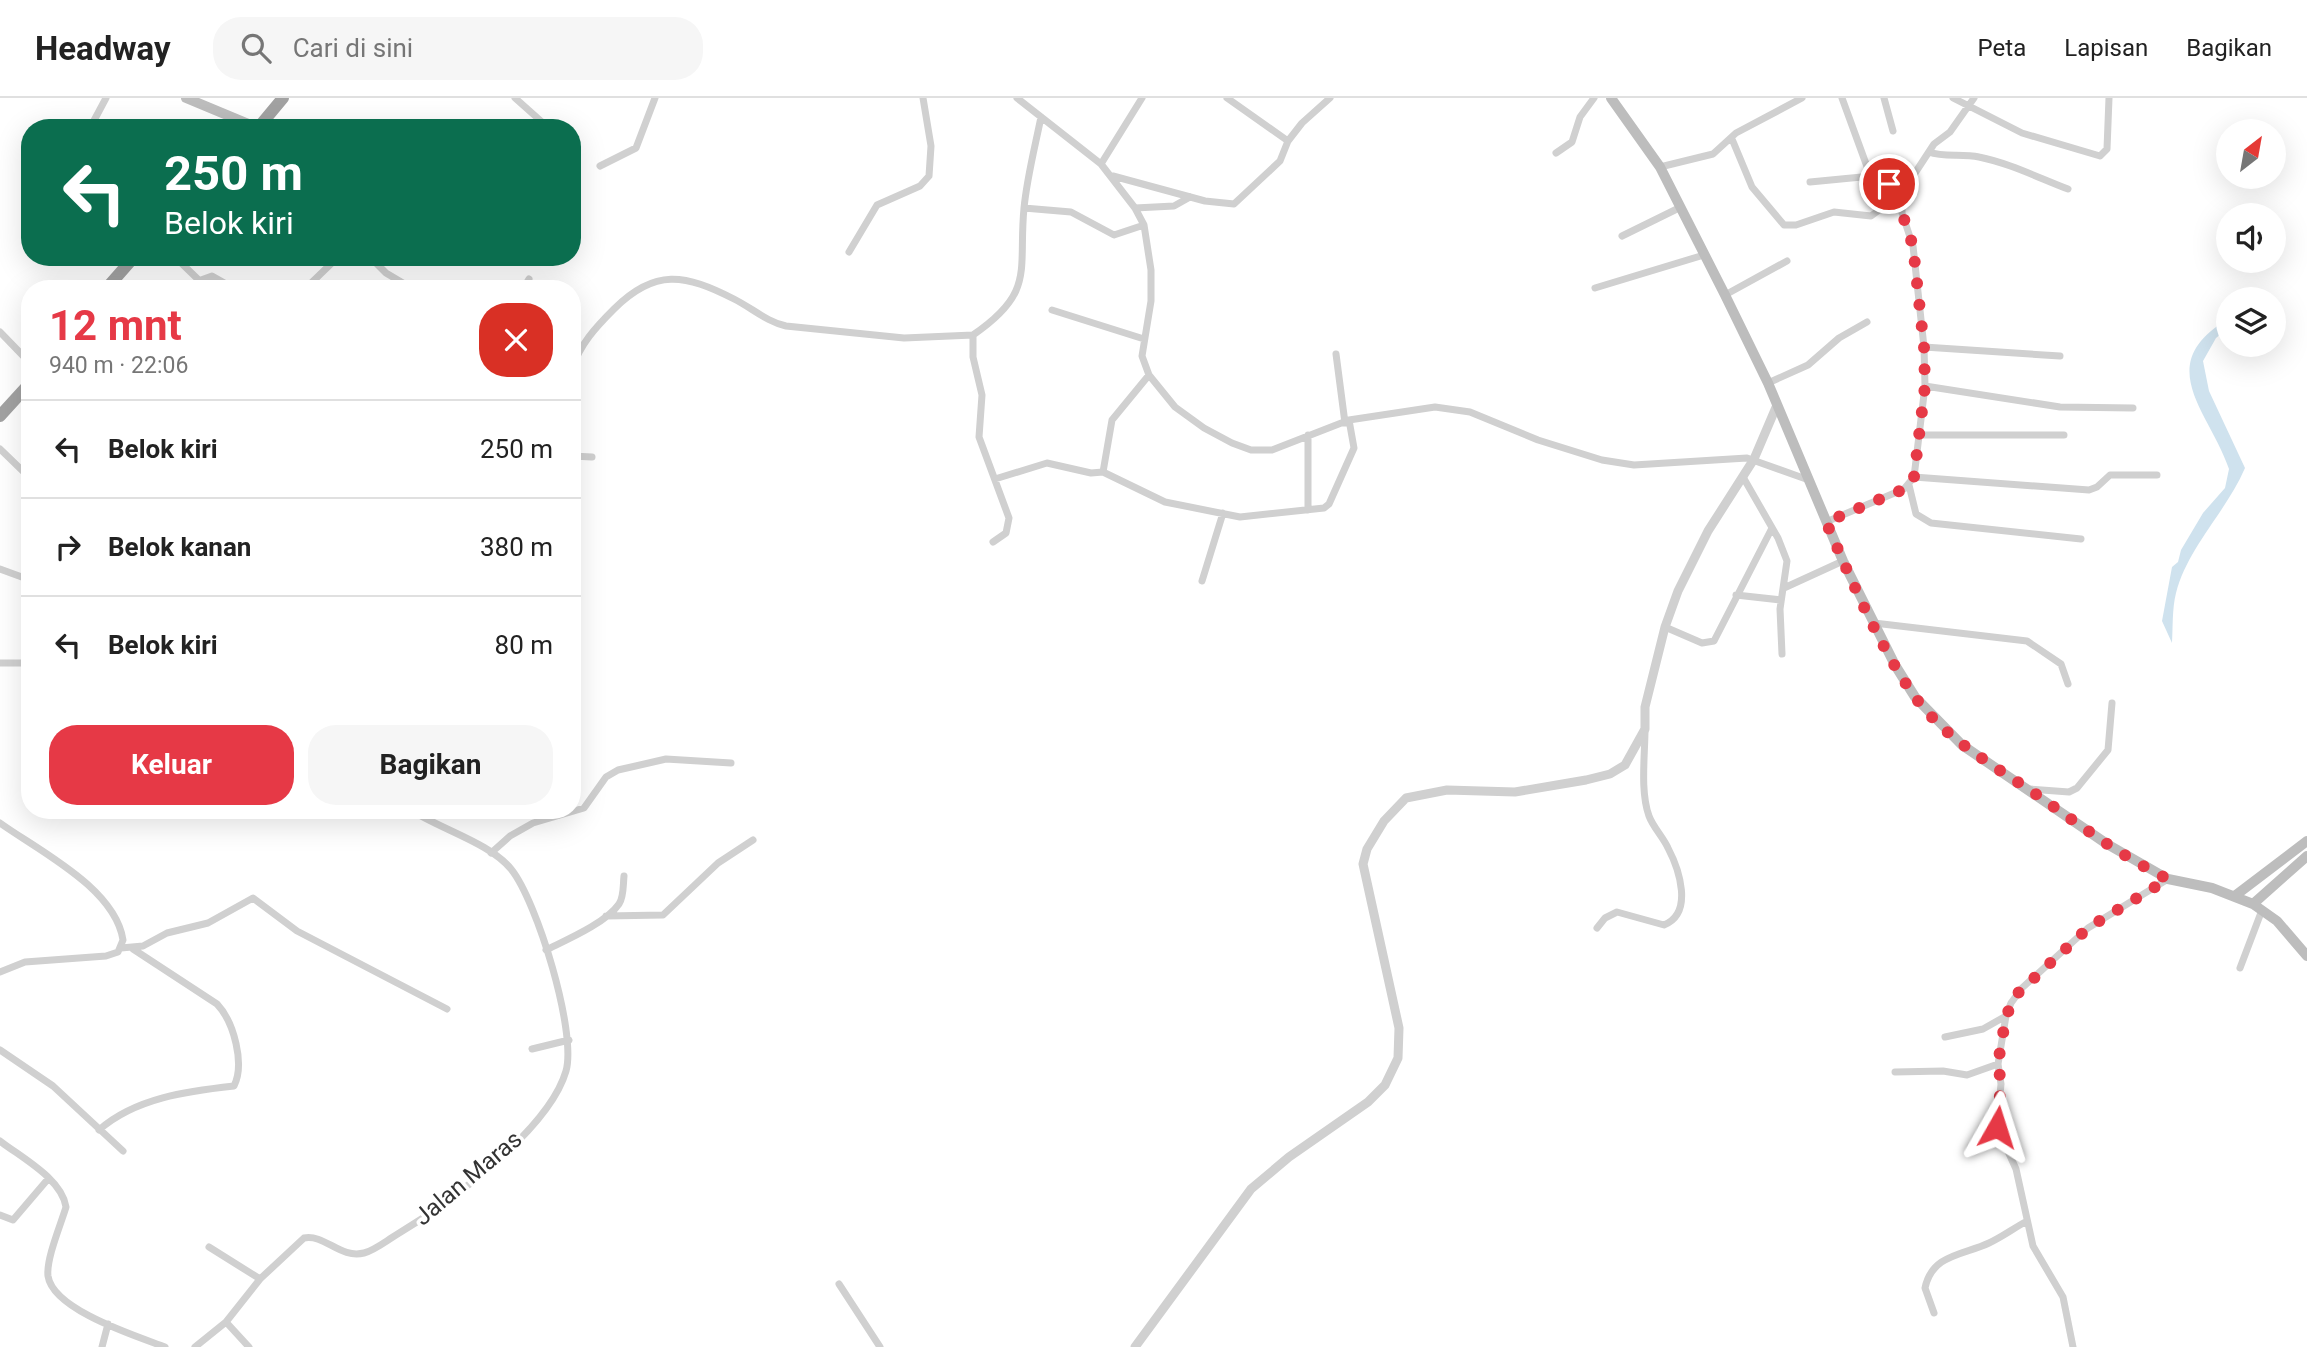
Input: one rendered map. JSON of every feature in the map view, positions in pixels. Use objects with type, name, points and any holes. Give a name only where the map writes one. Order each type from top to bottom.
[{"type":"highway","points":[[260,119],[274,98]]},
{"type":"highway","points":[[262,119],[283,98]]},
{"type":"highway","points":[[114,280],[126,266]]},
{"type":"highway","points":[[123,280],[135,266]]},
{"type":"highway","points":[[0,406],[21,383]]},
{"type":"highway","points":[[0,416],[21,393]]},
{"type":"main road","points":[[186,98],[240,119]]},
{"type":"main road","points":[[200,98],[244,119]]},
{"type":"main road","points":[[1611,98],[1660,167],[1681,207],[1768,383],[1806,479],[1843,561],[1895,666],[1931,716],[1962,745],[2107,844],[2168,879],[2236,895],[2257,907],[2277,922],[2307,956]]},
{"type":"main road","points":[[2236,895],[2307,841]]},
{"type":"main road","points":[[2257,907],[2307,856]]},
{"type":"street","points":[[95,119],[106,98]]},
{"type":"street","points":[[515,98],[539,119]]},
{"type":"street","points":[[600,166],[636,148],[655,98]]},
{"type":"street","points":[[849,252],[877,205],[920,186],[929,176],[931,146],[923,98]]},
{"type":"street","points":[[1017,98],[1101,164],[1113,176],[1135,208],[1144,225],[1152,270],[1151,301],[1142,356],[1149,375],[1175,407],[1204,428],[1232,443],[1251,450],[1272,450],[1347,421],[1435,407],[1470,412],[1538,440],[1602,460],[1634,465],[1735,457],[1754,459],[1806,479]]},
{"type":"street","points":[[1029,107],[1035,98]]},
{"type":"street","points":[[1101,164],[1142,98]]},
{"type":"street","points":[[1227,98],[1288,141]]},
{"type":"street","points":[[1113,176],[1225,206],[1239,202],[1280,161],[1288,141],[1302,123],[1330,98]]},
{"type":"street","points":[[1556,153],[1572,142],[1580,117],[1594,98]]},
{"type":"street","points":[[1660,167],[1713,154],[1756,121],[1802,98]]},
{"type":"street","points":[[1842,98],[1872,176]]},
{"type":"street","points":[[1884,98],[1893,131]]},
{"type":"street","points":[[1953,98],[2041,140],[2100,156],[2107,149],[2109,98]]},
{"type":"street","points":[[1731,139],[1752,187],[1772,215],[1784,225],[1796,225],[1834,212],[1871,216],[1902,193],[1929,152],[1954,128],[1973,98]]},
{"type":"street","points":[[581,343],[632,292],[652,280],[677,278],[734,299],[774,323],[786,326],[904,338],[973,335],[995,317],[1019,285],[1023,275],[1024,208],[1041,117]]},
{"type":"street","points":[[1929,152],[1937,155],[1958,153],[1986,159],[2068,189]]},
{"type":"street","points":[[1810,182],[1872,176],[1902,193]]},
{"type":"street","points":[[1826,522],[1909,485],[1914,477],[1925,386],[1924,347],[1913,246],[1902,213],[1902,193]]},
{"type":"street","points":[[1135,208],[1174,206],[1190,197]]},
{"type":"street","points":[[1622,236],[1681,207]]},
{"type":"street","points":[[1024,208],[1071,212],[1114,235],[1144,225]]},
{"type":"street","points":[[1595,288],[1704,255]]},
{"type":"street","points":[[1726,295],[1787,261]]},
{"type":"street","points":[[185,266],[201,280],[212,276],[219,280]]},
{"type":"street","points":[[314,280],[329,266]]},
{"type":"street","points":[[379,266],[398,280]]},
{"type":"street","points":[[1052,310],[1144,339]]},
{"type":"street","points":[[1768,383],[1808,365],[1839,338],[1867,322]]},
{"type":"street","points":[[0,332],[21,354]]},
{"type":"street","points":[[973,335],[973,357],[982,395],[979,438],[1009,518],[1006,533],[993,542]]},
{"type":"street","points":[[1924,347],[2060,356]]},
{"type":"street","points":[[995,479],[1047,463],[1091,473],[1103,472],[1164,502],[1247,518],[1324,508],[1329,504],[1353,453],[1336,354]]},
{"type":"street","points":[[1103,472],[1112,420],[1149,375]]},
{"type":"street","points":[[1925,386],[2060,407],[2133,408]]},
{"type":"street","points":[[1597,928],[1605,918],[1617,912],[1664,925],[1674,919],[1681,905],[1682,889],[1674,862],[1648,816],[1645,707],[1665,627],[1678,591],[1708,531],[1754,459],[1777,405]]},
{"type":"street","points":[[1308,435],[1308,510]]},
{"type":"street","points":[[1918,435],[2064,435]]},
{"type":"street","points":[[0,450],[21,470]]},
{"type":"street","points":[[581,456],[592,457]]},
{"type":"street","points":[[1914,477],[2089,490],[2097,487],[2109,475],[2157,475]]},
{"type":"street","points":[[1743,477],[1787,561],[1781,600],[1782,654]]},
{"type":"street","points":[[1909,485],[1916,514],[1931,523],[2081,539]]},
{"type":"street","points":[[1202,581],[1223,513]]},
{"type":"street","points":[[1665,627],[1702,643],[1711,643],[1772,528]]},
{"type":"street","points":[[1784,588],[1843,561]]},
{"type":"street","points":[[0,569],[21,577]]},
{"type":"street","points":[[1737,595],[1781,600]]},
{"type":"street","points":[[1874,623],[2027,641],[2061,664],[2068,684]]},
{"type":"street","points":[[0,663],[21,663]]},
{"type":"street","points":[[2028,790],[2069,792],[2077,789],[2108,750],[2112,703]]},
{"type":"street","points":[[1135,1347],[1251,1189],[1289,1157],[1368,1102],[1394,1071],[1400,1048],[1399,1028],[1363,864],[1367,849],[1395,807],[1406,798],[1422,793],[1447,790],[1514,792],[1610,774],[1625,765],[1645,729]]},
{"type":"street","points":[[581,809],[611,772],[666,759],[731,763]]},
{"type":"street","name":"Jalan Maras","points":[[195,1347],[226,1322],[260,1279],[304,1237],[314,1238],[342,1253],[362,1254],[441,1206],[505,1152],[538,1118],[562,1081],[569,1040],[564,1006],[520,882],[503,860],[428,819]]},
{"type":"street","points":[[491,853],[510,836],[533,823],[547,819]]},
{"type":"street","points":[[0,823],[90,886],[120,928],[123,940],[121,948]]},
{"type":"street","points":[[606,916],[663,915],[718,863],[753,840]]},
{"type":"street","points":[[546,950],[606,916],[621,902],[624,876]]},
{"type":"street","points":[[2073,1347],[2063,1297],[2054,1277],[2038,1259],[2016,1169],[1997,1127],[2001,1084],[1998,1063],[2006,1016],[2011,1003],[2022,988],[2088,928],[2168,879]]},
{"type":"street","points":[[0,972],[25,962],[106,957],[121,948],[144,946],[167,933],[208,923],[253,898],[296,931],[386,975],[447,1009]]},
{"type":"street","points":[[2239,968],[2257,907]]},
{"type":"street","points":[[99,1130],[118,1113],[192,1090],[234,1086],[240,1074],[226,1014],[217,1004],[132,948]]},
{"type":"street","points":[[1945,1037],[1983,1029],[2006,1016]]},
{"type":"street","points":[[532,1049],[569,1040]]},
{"type":"street","points":[[0,1050],[53,1086],[123,1152]]},
{"type":"street","points":[[1895,1072],[1943,1071],[1966,1075],[1998,1063]]},
{"type":"street","points":[[0,1141],[48,1179],[65,1199],[66,1208],[48,1270],[48,1279],[62,1298],[108,1324],[165,1347]]},
{"type":"street","points":[[0,1215],[13,1220],[48,1179]]},
{"type":"street","points":[[1934,1313],[1926,1288],[1938,1265],[1950,1255],[1986,1244],[2027,1221]]},
{"type":"street","points":[[209,1247],[260,1279]]},
{"type":"street","points":[[839,1284],[880,1347]]},
{"type":"street","points":[[226,1322],[249,1347]]},
{"type":"street","points":[[102,1347],[108,1324]]},
{"type":"water","points":[[2216,328],[2216,338],[2203,361],[2209,391],[2245,468],[2182,576],[2173,612],[2172,643],[2162,621],[2172,567],[2178,562],[2181,550],[2203,513],[2225,488],[2229,469],[2192,390],[2189,372],[2193,354],[2205,336]]},
{"type":"route","points":[[1889,184],[1902,193],[1901,205],[1913,246],[1920,295],[1925,386],[1914,477],[1904,489],[1826,522],[1895,666],[1931,716],[1982,760],[2107,844],[2168,879],[2113,910],[2088,928],[2017,994],[2006,1016],[1998,1063],[2001,1084],[1996,1115],[1997,1127]]}]
